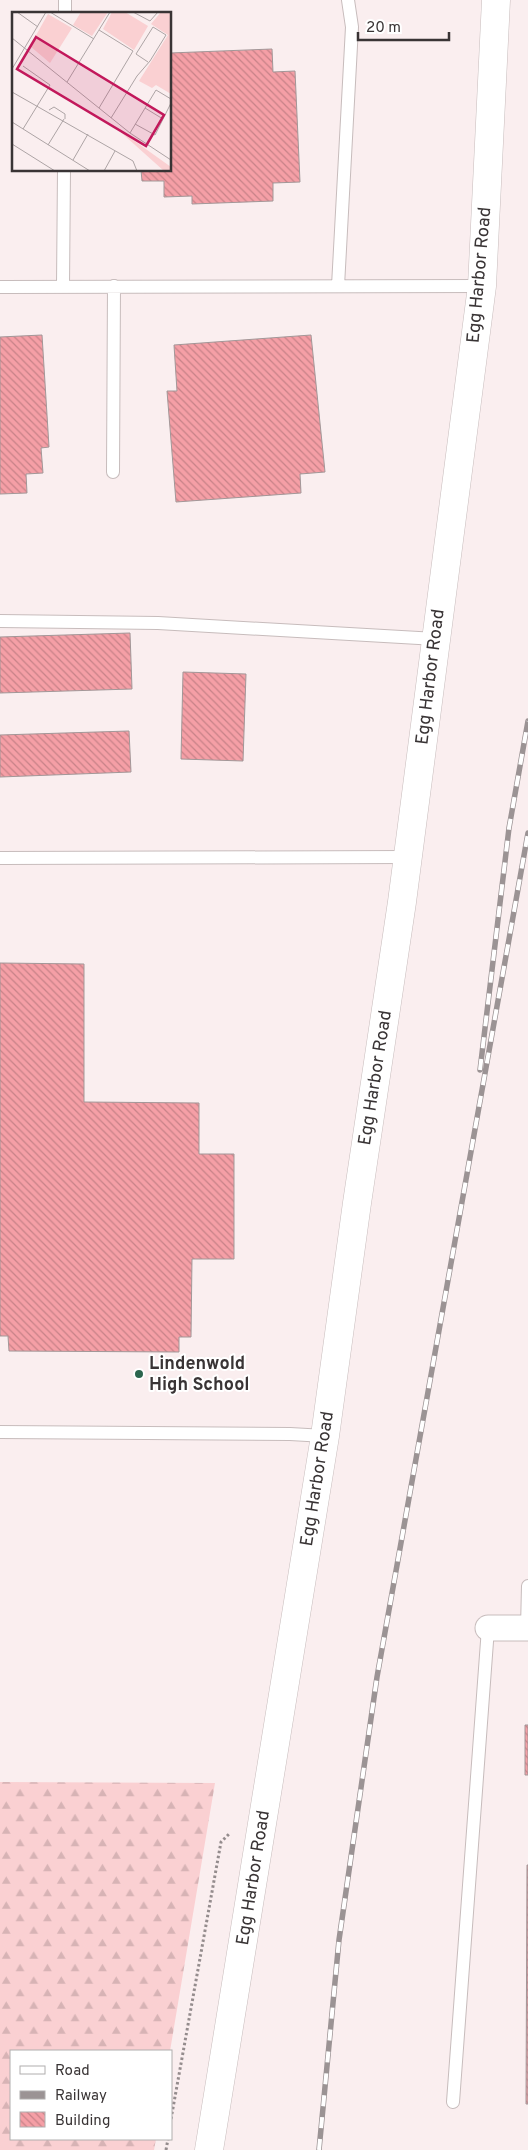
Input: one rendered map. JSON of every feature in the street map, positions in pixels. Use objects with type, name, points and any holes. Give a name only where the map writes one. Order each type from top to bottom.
[{"type":"street","name":"Egg Harbor Road","points":[[209,2150],[325,1436],[408,857],[482,286],[496,0]]},
{"type":"street","points":[[488,1628],[527,1628]]},
{"type":"lane","points":[[338,286],[352,27],[348,0]]},
{"type":"lane","points":[[63,286],[64,171]]},
{"type":"lane","points":[[112,472],[114,286]]},
{"type":"lane","points":[[0,287],[482,286]]},
{"type":"lane","points":[[0,621],[158,623],[436,639]]},
{"type":"lane","points":[[0,858],[408,857]]},
{"type":"lane","points":[[0,1432],[290,1434],[325,1436]]},
{"type":"lane","points":[[527,1628],[528,1586]]},
{"type":"lane","points":[[453,2102],[488,1628]]},
{"type":"path","points":[[172,2113],[221,1842],[234,1829]]},
{"type":"green space","points":[[0,1782],[215,1783],[170,2050],[10,2050],[10,2140],[156,2140],[154,2150],[0,2150]]},
{"type":"building","points":[[272,49],[273,72],[295,71],[300,182],[273,183],[273,201],[192,204],[192,196],[164,197],[164,181],[142,181],[141,171],[171,171],[171,53]]},
{"type":"building","points":[[42,335],[49,447],[41,448],[43,473],[26,474],[27,493],[0,494],[0,337]]},
{"type":"building","points":[[311,335],[325,472],[300,474],[301,493],[176,502],[167,391],[177,391],[174,345]]},
{"type":"building","points":[[130,633],[132,689],[0,693],[0,637]]},
{"type":"building","points":[[183,672],[246,674],[243,761],[181,759]]},
{"type":"building","points":[[129,731],[131,772],[0,777],[0,735]]},
{"type":"building","points":[[0,963],[84,964],[84,1102],[199,1103],[199,1154],[234,1154],[234,1259],[192,1259],[191,1337],[179,1337],[179,1352],[9,1351],[8,1336],[0,1336]]},
{"type":"building","points":[[525,1725],[528,1725],[528,1775],[525,1775]]},
{"type":"building","points":[[527,1865],[528,2104],[526,2104]]},
{"type":"railway","points":[[480,1070],[509,828],[528,721]]},
{"type":"railway","points":[[319,2150],[339,1940],[377,1677],[528,833]]},
{"type":"place","name":"Lindenwold High School","points":[[139,1374]]}]
